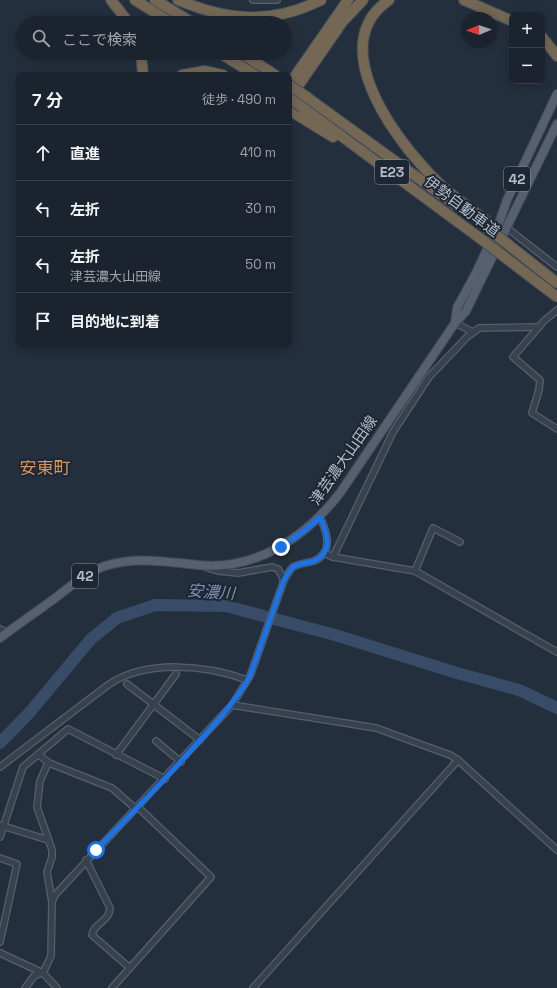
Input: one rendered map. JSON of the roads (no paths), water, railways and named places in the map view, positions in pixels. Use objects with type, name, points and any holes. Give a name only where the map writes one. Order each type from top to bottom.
[{"type":"highway","points":[[110,0],[123,16]]},
{"type":"highway","points":[[135,0],[161,16]]},
{"type":"highway","points":[[155,0],[181,16]]},
{"type":"highway","points":[[178,0],[217,13],[237,16]]},
{"type":"highway","points":[[265,16],[287,13],[321,0]]},
{"type":"highway","points":[[292,81],[348,0]]},
{"type":"highway","points":[[292,94],[343,22],[363,0]]},
{"type":"highway","points":[[389,0],[372,18],[363,42],[364,64],[376,99],[393,129],[428,172],[459,201],[487,225],[557,277]]},
{"type":"highway","points":[[464,0],[509,20]]},
{"type":"highway","points":[[545,37],[557,41]]},
{"type":"highway","points":[[545,40],[557,56]]},
{"type":"highway","points":[[142,60],[143,72]]},
{"type":"highway","points":[[231,60],[250,72]]},
{"type":"highway","points":[[252,60],[270,72]]},
{"type":"highway","points":[[199,72],[210,72]]},
{"type":"highway","name":"伊勢自動車道","points":[[292,87],[487,225],[557,283]]},
{"type":"highway","name":"伊勢自動車道","points":[[296,110],[394,174],[557,297]]},
{"type":"main road","name":"津芸濃大山田線","points":[[454,323],[457,308],[476,273],[499,223],[507,200],[557,94]]},
{"type":"main road","name":"津芸濃大山田線","points":[[0,638],[4,631],[82,578],[103,566],[148,560],[199,565],[229,564],[260,556],[292,540],[320,517],[340,493],[454,323],[466,311],[557,124]]},
{"type":"street","points":[[253,0],[277,0]]},
{"type":"street","points":[[507,228],[557,267]]},
{"type":"street","points":[[557,310],[539,327],[513,357],[540,380],[539,390],[532,413],[557,429]]},
{"type":"street","points":[[454,323],[473,332]]},
{"type":"street","points":[[332,557],[393,432],[429,377],[478,328],[539,327]]},
{"type":"street","points":[[385,426],[393,432]]},
{"type":"street","points":[[320,517],[328,535],[328,542],[322,555]]},
{"type":"street","points":[[415,571],[434,528],[460,542]]},
{"type":"street","points":[[52,902],[55,895],[86,860],[165,779],[232,705],[249,678],[284,580],[294,567],[322,555],[415,571],[557,652]]},
{"type":"street","points":[[199,565],[210,570],[238,573],[274,567],[281,574],[284,580]]},
{"type":"street","points":[[0,767],[108,685],[126,676],[158,669],[184,667],[209,670],[249,678]]},
{"type":"street","points":[[116,755],[176,674]]},
{"type":"street","points":[[127,684],[200,740]]},
{"type":"street","points":[[232,705],[376,728],[450,755],[458,760],[557,850]]},
{"type":"street","points":[[0,837],[2,825],[23,768],[68,729],[165,779]]},
{"type":"street","points":[[156,741],[181,762]]},
{"type":"street","points":[[38,754],[48,763],[112,788],[137,808],[211,877],[112,988]]},
{"type":"street","points":[[253,988],[458,760]]},
{"type":"street","points":[[43,973],[51,956],[52,902],[46,872],[52,855],[37,806],[40,781],[48,763]]},
{"type":"street","points":[[2,825],[48,840]]},
{"type":"street","points":[[0,858],[17,864],[0,942]]},
{"type":"street","points":[[86,860],[110,908],[108,916],[93,931],[92,935],[130,968]]},
{"type":"street","points":[[0,953],[43,973],[56,988]]},
{"type":"street","points":[[26,988],[35,975],[43,973]]},
{"type":"waterway","name":"安濃川","points":[[0,743],[30,712],[91,639],[117,618],[155,605],[226,606],[335,635],[457,673],[519,690],[557,708]]},
{"type":"district","name":"安東町","points":[[45,468]]}]
